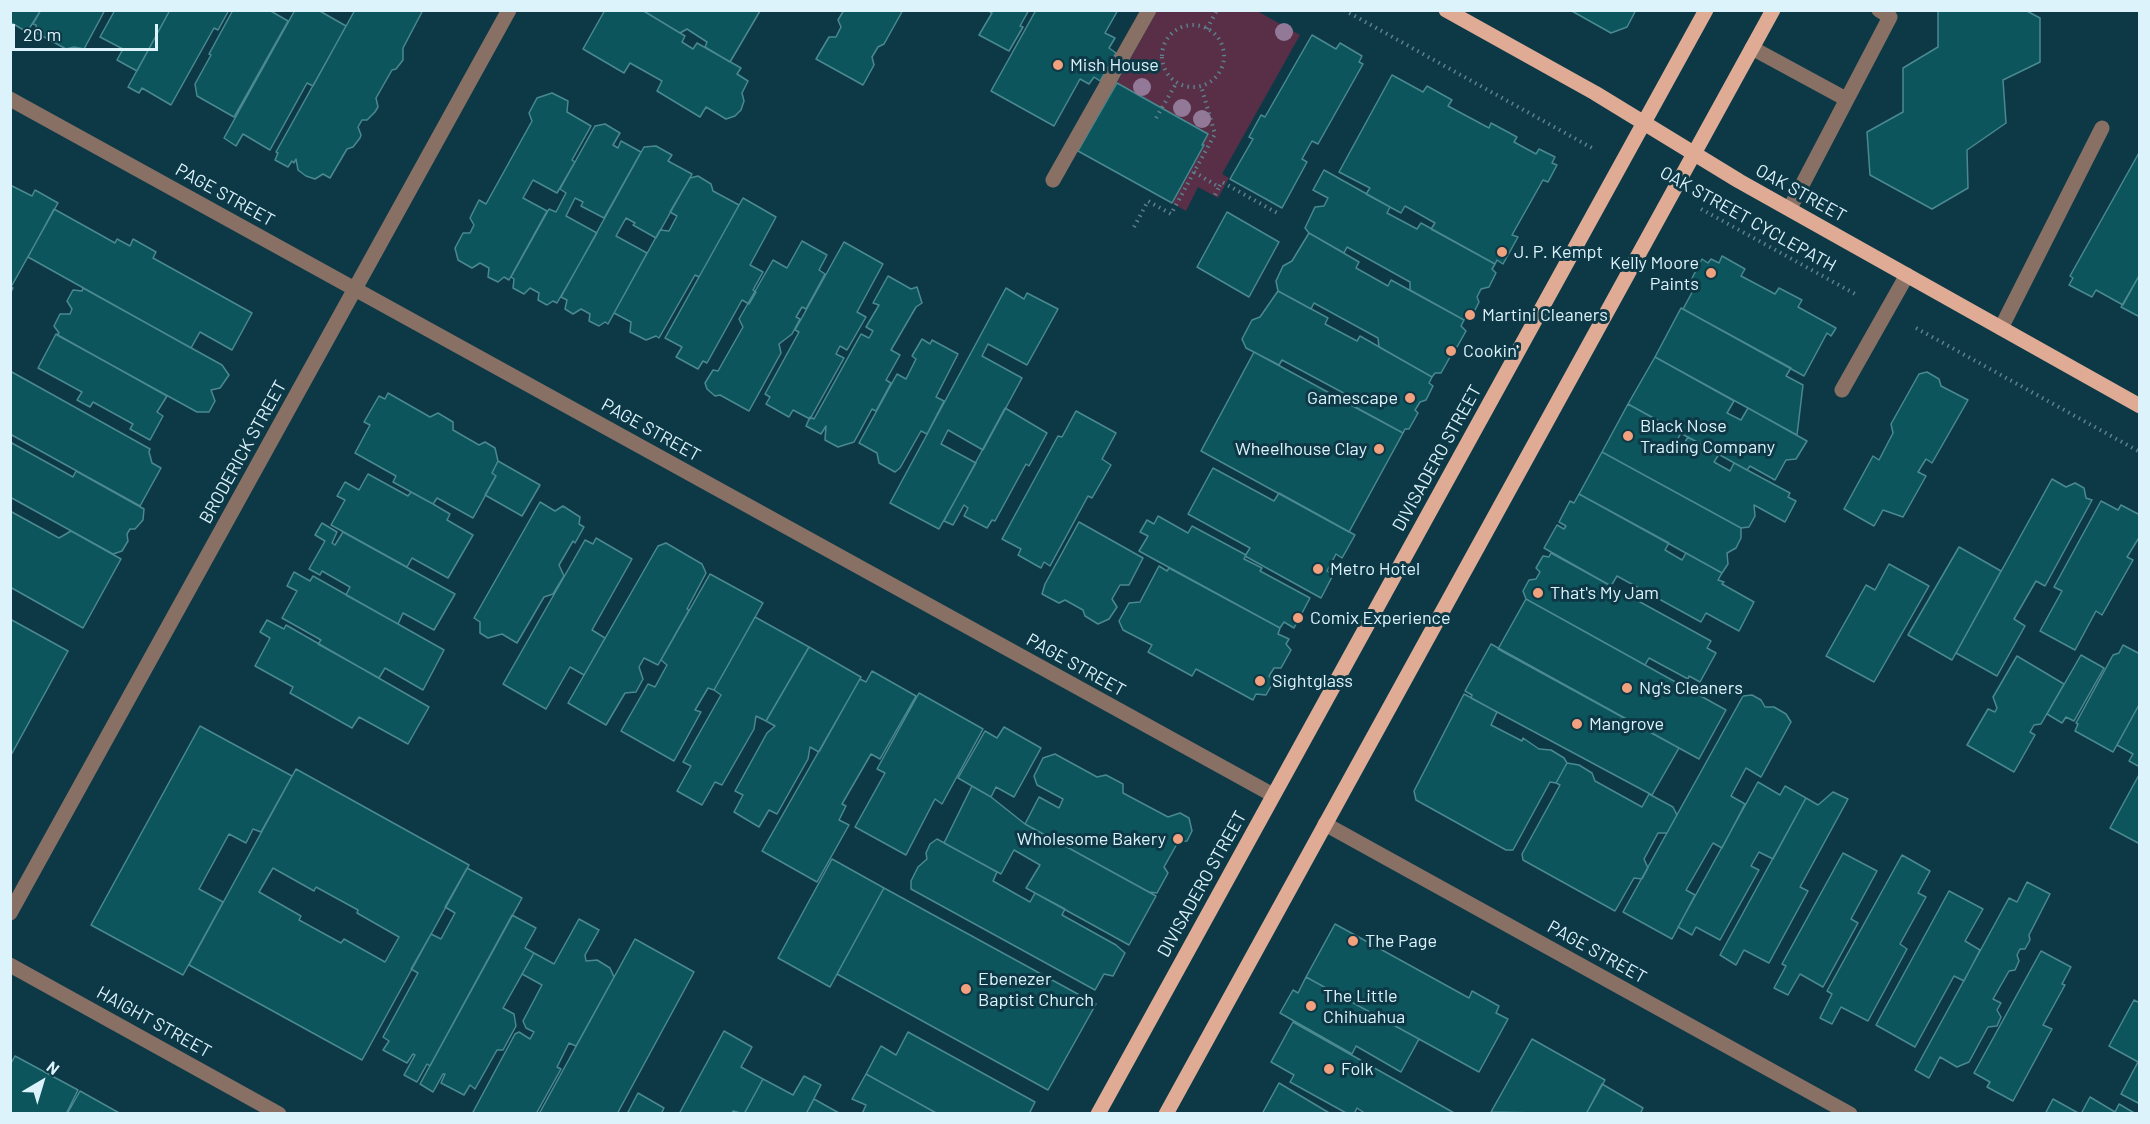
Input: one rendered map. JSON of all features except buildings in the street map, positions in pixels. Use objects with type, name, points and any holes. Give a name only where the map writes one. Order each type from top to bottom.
[{"type":"main road","name":"OAK STREET","points":[[1446,10],[1644,122],[1694,155],[2139,406]]},
{"type":"main road","name":"DIVISADERO STREET","points":[[1098,1113],[1706,10]]},
{"type":"main road","points":[[1166,1113],[1773,10]]},
{"type":"street","name":"BRODERICK STREET","points":[[10,913],[509,10]]},
{"type":"street","points":[[1053,180],[1149,10]]},
{"type":"street","points":[[1790,208],[1890,16],[1879,10]]},
{"type":"street","points":[[1752,48],[1846,99]]},
{"type":"street","name":"PAGE STREET","points":[[10,99],[1273,795]]},
{"type":"street","points":[[2001,328],[2102,128]]},
{"type":"street","points":[[1842,390],[1907,275]]},
{"type":"street","name":"PAGE STREET","points":[[1325,824],[1850,1113]]},
{"type":"street","name":"HAIGHT STREET","points":[[10,965],[279,1113]]},
{"type":"path","points":[[1207,29],[1217,10]]},
{"type":"path","points":[[1344,10],[1621,164]]},
{"type":"path","points":[[1188,26],[1197,26],[1215,34],[1220,43],[1223,63],[1219,73],[1201,86],[1192,87],[1177,82],[1169,76],[1161,59],[1165,42],[1171,34],[1188,26]]},
{"type":"path","points":[[1156,118],[1177,82]]},
{"type":"path","points":[[1134,227],[1148,201],[1171,214],[1215,134],[1201,86]]},
{"type":"path","points":[[1194,172],[1220,187]]},
{"type":"path","points":[[1215,195],[1222,182],[1279,214]]},
{"type":"path","name":"OAK STREET CYCLEPATH","points":[[1672,193],[2139,452]]},
{"type":"shaded area","points":[[1157,11],[1257,11],[1300,35],[1222,174],[1229,178],[1218,198],[1198,187],[1186,211],[1172,203],[1204,146],[1202,145],[1208,134],[1117,83]]},
{"type":"place","name":"Mish House","points":[[1058,65]]},
{"type":"place","name":"J. P. Kempt","points":[[1502,252]]},
{"type":"place","name":"Kelly Moore Paints","points":[[1711,273]]},
{"type":"place","name":"Martini Cleaners","points":[[1470,315]]},
{"type":"place","name":"Cookin'","points":[[1451,351]]},
{"type":"place","name":"Gamescape","points":[[1410,398]]},
{"type":"place","name":"Black Nose Trading Company","points":[[1628,436]]},
{"type":"place","name":"Wheelhouse Clay","points":[[1379,449]]},
{"type":"place","name":"Metro Hotel","points":[[1318,569]]},
{"type":"place","name":"That's My Jam","points":[[1538,593]]},
{"type":"place","name":"Comix Experience","points":[[1298,618]]},
{"type":"place","name":"Sightglass","points":[[1260,681]]},
{"type":"place","name":"Ng's Cleaners","points":[[1627,688]]},
{"type":"place","name":"Mangrove","points":[[1577,724]]},
{"type":"place","name":"Wholesome Bakery","points":[[1178,839]]},
{"type":"place","name":"The Page","points":[[1353,941]]},
{"type":"place","name":"Ebenezer Baptist Church","points":[[966,989]]},
{"type":"place","name":"The Little Chihuahua","points":[[1311,1006]]},
{"type":"place","name":"Folk","points":[[1329,1069]]}]
